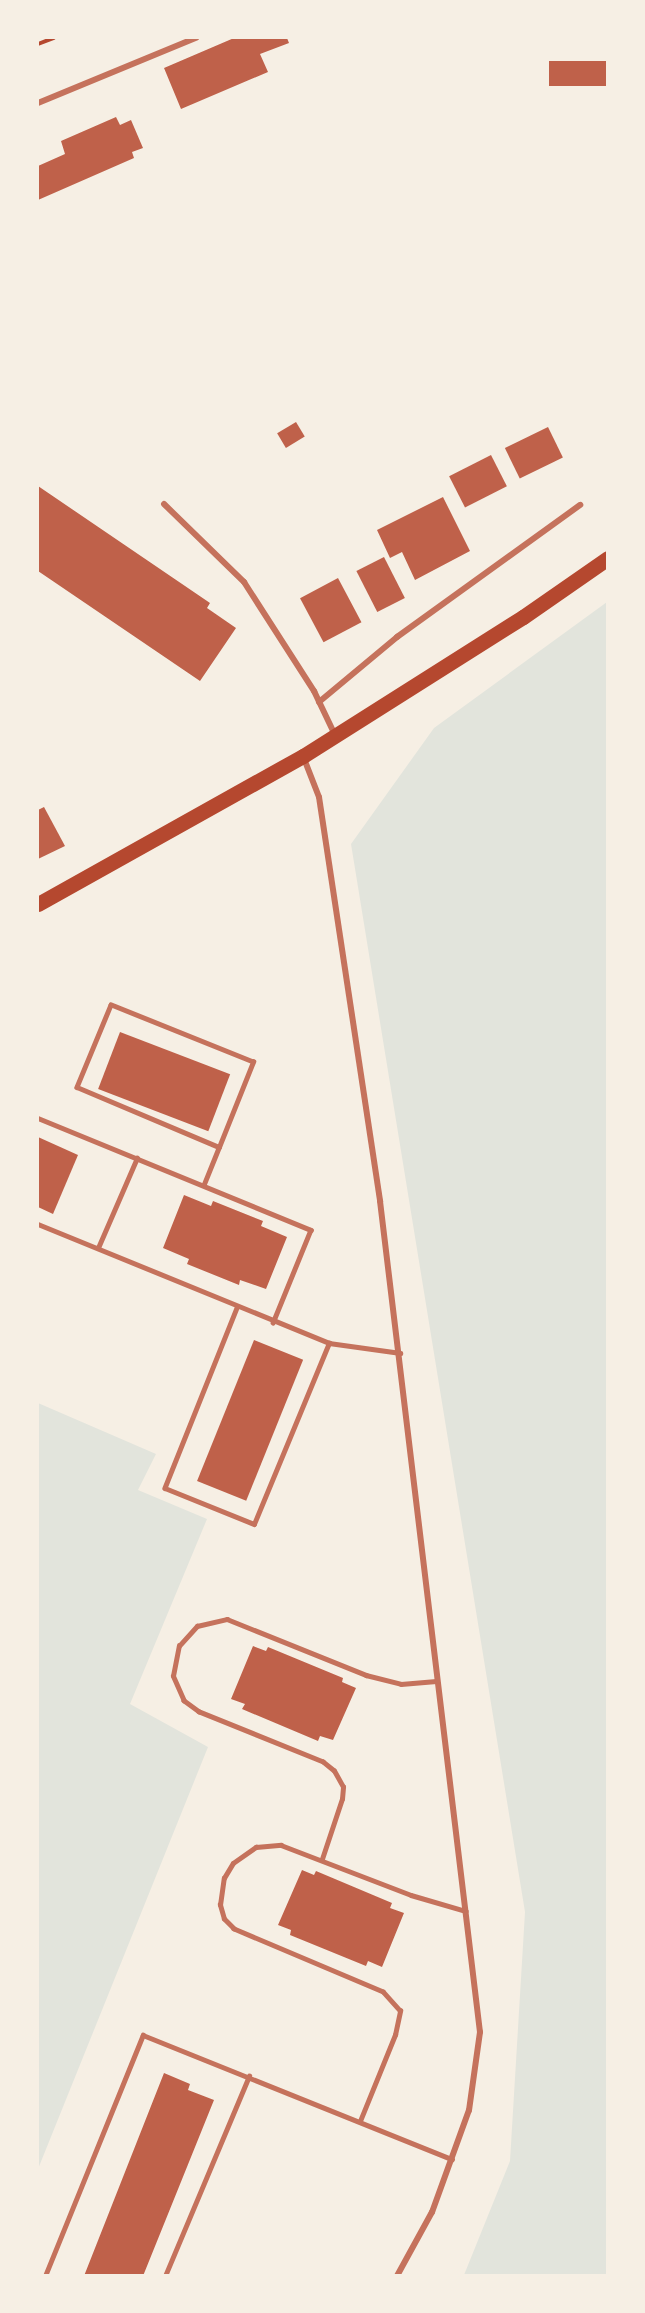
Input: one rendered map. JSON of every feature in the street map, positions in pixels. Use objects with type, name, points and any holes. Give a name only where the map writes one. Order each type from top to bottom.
[{"type":"main road","points":[[38,904],[303,756],[523,617],[608,558]]},
{"type":"street","points":[[38,103],[196,38]]},
{"type":"street","points":[[164,504],[243,582],[319,702],[336,735]]},
{"type":"street","points":[[319,702],[397,637],[580,505]]},
{"type":"street","points":[[303,756],[319,797],[400,1353],[436,1681],[480,2032],[470,2110],[432,2212],[396,2276]]},
{"type":"lane","points":[[204,1184],[219,1147],[253,1062],[111,1005],[77,1087],[219,1147]]},
{"type":"lane","points":[[38,1118],[204,1184],[311,1230],[273,1323]]},
{"type":"lane","points":[[98,1248],[136,1158]]},
{"type":"lane","points":[[38,1224],[273,1323],[329,1343],[400,1353]]},
{"type":"lane","points":[[237,1308],[165,1488],[255,1524],[329,1343]]},
{"type":"lane","points":[[322,1858],[342,1799],[343,1787],[334,1771],[323,1762],[199,1712],[184,1701],[173,1676],[179,1646],[197,1626],[227,1619],[366,1676],[401,1684],[436,1681]]},
{"type":"lane","points":[[360,2121],[395,2035],[400,2011],[383,1992],[244,1936],[225,1919],[220,1905],[224,1878],[234,1863],[256,1847],[281,1845],[322,1858],[411,1895],[466,1911]]},
{"type":"lane","points":[[45,2276],[143,2035],[452,2159]]},
{"type":"lane","points":[[165,2276],[249,2076]]},
{"type":"path","points":[[38,44],[54,38]]},
{"type":"shaded area","points":[[607,602],[607,2275],[464,2275],[510,2161],[525,1912],[351,844],[434,728]]},
{"type":"shaded area","points":[[38,1403],[156,1454],[138,1490],[207,1519],[130,1704],[208,1747],[38,2169]]},
{"type":"building","points":[[234,38],[287,38],[289,43],[260,54],[268,72],[181,109],[164,68]]},
{"type":"building","points":[[549,61],[608,61],[608,86],[549,86]]},
{"type":"building","points":[[116,117],[120,125],[131,120],[143,148],[132,152],[134,158],[38,200],[38,166],[65,154],[61,141]]},
{"type":"building","points":[[296,422],[305,437],[286,448],[277,433]]},
{"type":"building","points":[[548,427],[563,458],[520,479],[505,448]]},
{"type":"building","points":[[491,455],[507,486],[465,508],[449,476]]},
{"type":"building","points":[[38,486],[210,603],[207,608],[236,628],[200,681],[38,571]]},
{"type":"building","points":[[443,497],[470,551],[415,580],[402,552],[390,558],[377,530]]},
{"type":"building","points":[[384,557],[405,598],[377,612],[356,571]]},
{"type":"building","points":[[338,578],[361,622],[324,642],[300,598]]},
{"type":"building","points":[[44,807],[65,846],[38,859],[38,810]]},
{"type":"building","points":[[120,1032],[230,1074],[208,1131],[98,1089]]},
{"type":"building","points":[[38,1137],[78,1155],[53,1214],[38,1207]]},
{"type":"building","points":[[184,1195],[211,1206],[213,1201],[263,1221],[261,1226],[287,1237],[266,1289],[240,1280],[239,1285],[187,1264],[189,1259],[163,1248]]},
{"type":"building","points":[[254,1340],[303,1360],[246,1501],[197,1481]]},
{"type":"building","points":[[253,1646],[266,1651],[268,1647],[343,1678],[342,1682],[356,1688],[333,1740],[320,1736],[318,1741],[242,1709],[245,1704],[231,1699]]},
{"type":"building","points":[[302,1870],[314,1875],[316,1871],[392,1903],[390,1908],[404,1913],[382,1967],[368,1961],[366,1966],[290,1935],[291,1930],[278,1925]]},
{"type":"building","points":[[164,2073],[190,2084],[188,2090],[214,2100],[143,2276],[84,2276]]}]
